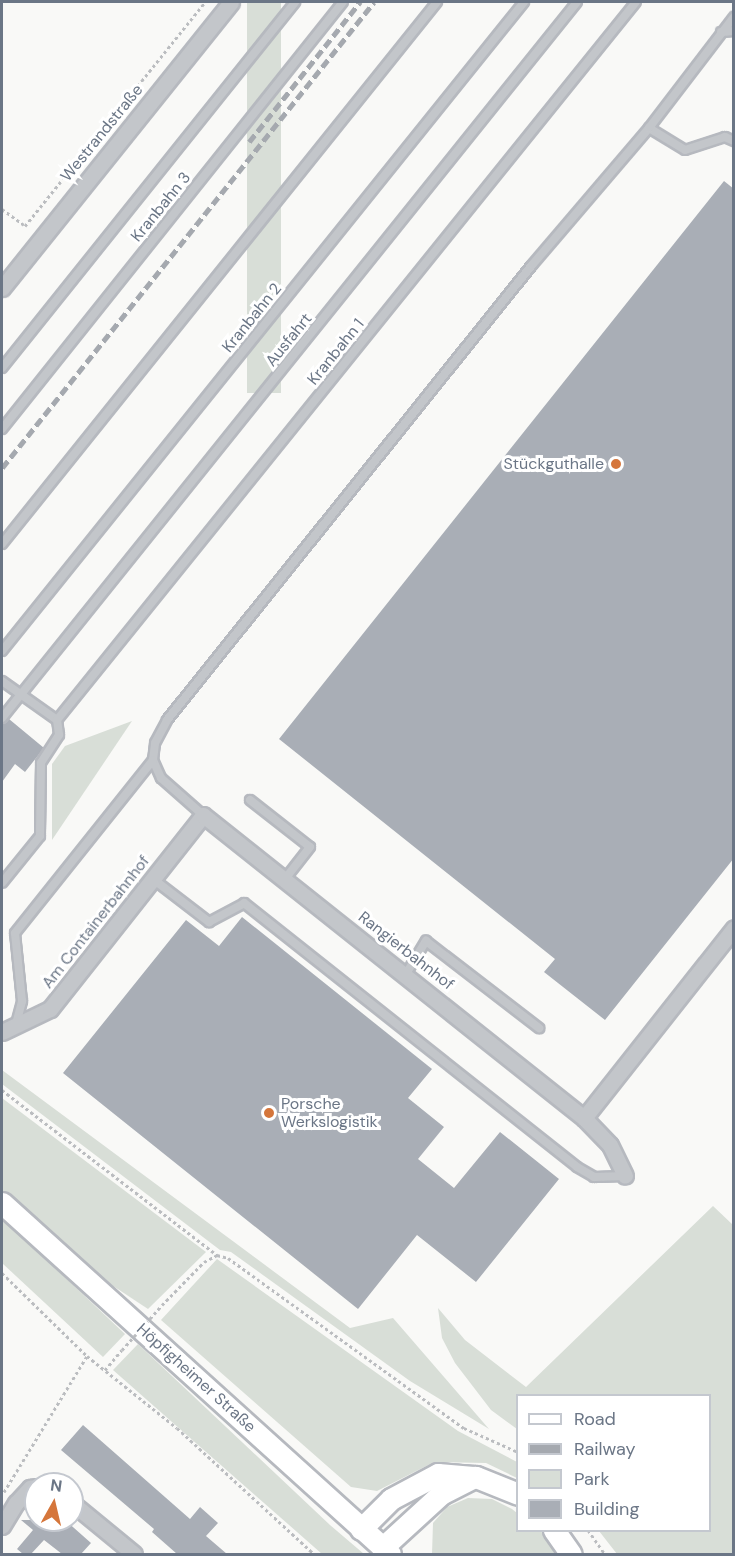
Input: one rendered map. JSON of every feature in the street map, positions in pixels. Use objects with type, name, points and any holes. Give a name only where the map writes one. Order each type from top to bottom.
[{"type":"main road","name":"Höpfigheimer Straße","points":[[2,1203],[386,1551]]},
{"type":"main road","points":[[361,1529],[391,1499],[422,1479],[456,1473],[476,1477],[516,1493]]},
{"type":"main road","points":[[386,1551],[441,1494],[476,1477]]},
{"type":"main road","points":[[555,1532],[571,1554]]},
{"type":"street","name":"Westrandstraße","points":[[2,288],[231,2]]},
{"type":"street","name":"Am Containerbahnhof","points":[[8,1030],[50,1009],[203,815]]},
{"type":"street","name":"Rangierbahnhof","points":[[203,815],[406,974],[584,1118],[610,1145],[625,1176]]},
{"type":"street","points":[[584,1118],[734,928]]},
{"type":"street","points":[[2,1526],[16,1503],[24,1497]]},
{"type":"street","points":[[84,1513],[134,1554]]},
{"type":"lane","name":"Kranbahn 3","points":[[2,368],[295,2]]},
{"type":"lane","name":"Kranbahn 3","points":[[2,429],[343,2]]},
{"type":"lane","points":[[2,544],[437,2]]},
{"type":"lane","name":"Kranbahn 2","points":[[2,651],[524,2]]},
{"type":"lane","name":"Ausfahrt","points":[[21,695],[577,2]]},
{"type":"lane","name":"Kranbahn 1","points":[[57,720],[636,2]]},
{"type":"lane","points":[[203,815],[161,778],[153,760],[155,743],[167,720],[532,265],[649,128],[734,17]]},
{"type":"lane","points":[[721,32],[734,31]]},
{"type":"lane","points":[[649,128],[685,150],[725,137],[734,141]]},
{"type":"lane","points":[[2,681],[57,720],[59,735],[41,763],[40,836],[2,883]]},
{"type":"lane","points":[[2,718],[21,695]]},
{"type":"lane","points":[[8,1030],[22,1001],[15,933],[153,760]]},
{"type":"lane","points":[[250,800],[310,847],[285,879]]},
{"type":"lane","points":[[153,879],[209,922],[244,903],[577,1167],[594,1177],[625,1176]]},
{"type":"lane","points":[[406,974],[426,941],[539,1028]]},
{"type":"path","points":[[25,226],[205,2]]},
{"type":"path","points":[[2,208],[42,238]]},
{"type":"path","points":[[2,1090],[218,1255],[228,1258],[464,1428],[516,1451]]},
{"type":"path","points":[[105,1370],[162,1305],[204,1262],[218,1255]]},
{"type":"path","points":[[2,1273],[87,1356],[177,1428],[314,1554]]},
{"type":"path","points":[[16,1503],[4,1493],[7,1483],[87,1356]]},
{"type":"path","points":[[589,1532],[605,1554]]},
{"type":"green space","points":[[247,2],[281,2],[281,393],[247,393]]},
{"type":"green space","points":[[132,721],[52,840],[52,764],[65,746]]},
{"type":"green space","points":[[2,1070],[350,1328],[393,1318],[489,1429],[410,1381],[231,1252],[220,1250],[2,1084]]},
{"type":"green space","points":[[2,1098],[206,1252],[148,1309],[95,1274],[2,1190]]},
{"type":"green space","points":[[713,1206],[733,1225],[733,1554],[617,1554],[600,1532],[711,1532],[711,1394],[516,1394],[516,1428],[491,1410],[455,1363],[442,1338],[438,1308],[465,1340],[526,1387]]},
{"type":"green space","points":[[2,1218],[125,1334],[103,1357],[2,1263]]},
{"type":"green space","points":[[217,1259],[458,1431],[516,1461],[516,1478],[486,1463],[434,1462],[377,1491],[351,1487],[161,1320]]},
{"type":"green space","points":[[138,1344],[330,1525],[364,1554],[322,1554],[113,1370]]},
{"type":"green space","points":[[468,1498],[492,1499],[516,1512],[516,1532],[542,1532],[556,1554],[432,1554],[433,1523],[447,1507]]},
{"type":"building","name":"Stückguthalle","points":[[724,181],[734,189],[734,858],[605,1020],[544,972],[555,959],[279,739]]},
{"type":"building","points":[[9,719],[44,748],[25,772],[15,764],[2,782],[2,724]]},
{"type":"building","name":"Porsche Werkslogistik","points":[[242,917],[432,1069],[408,1098],[444,1127],[418,1159],[454,1188],[500,1132],[559,1179],[476,1282],[417,1235],[358,1309],[63,1073],[186,920],[219,946]]},
{"type":"building","points":[[83,1425],[190,1519],[200,1507],[218,1523],[206,1536],[227,1554],[177,1554],[152,1532],[154,1529],[61,1450]]},
{"type":"building","points":[[31,1532],[79,1532],[91,1543],[81,1554],[62,1554],[44,1540],[31,1554],[23,1554],[17,1549]]},
{"type":"railway","points":[[249,142],[360,2]]},
{"type":"railway","points":[[2,468],[374,2]]},
{"type":"place","name":"Stückguthalle","points":[[616,464]]},
{"type":"place","name":"Porsche Werkslogistik","points":[[269,1113]]}]
